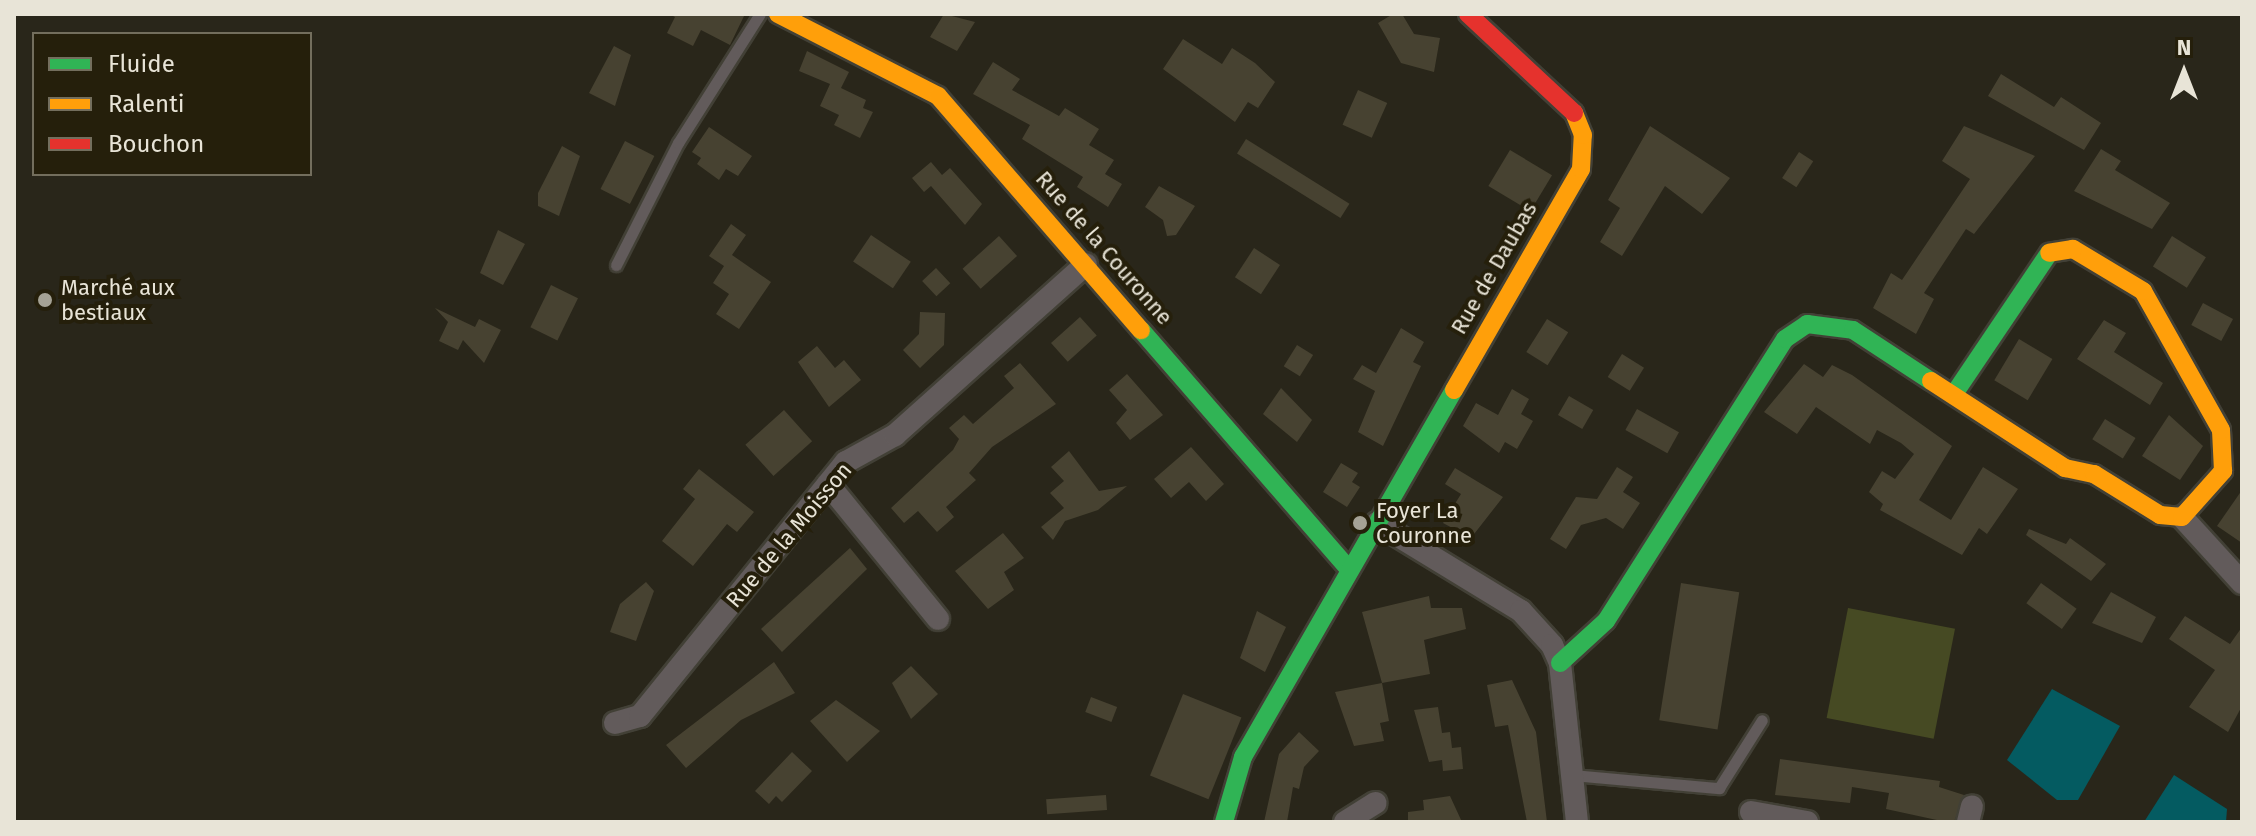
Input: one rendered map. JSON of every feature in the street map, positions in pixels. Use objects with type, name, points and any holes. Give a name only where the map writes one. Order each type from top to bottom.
[{"type":"street","name":"Rue de la Couronne","points":[[778,14],[938,96],[1349,569]]},
{"type":"street","name":"Rue de Daubas","points":[[1224,822],[1243,757],[1583,155],[1572,108],[1468,14]]},
{"type":"street","points":[[1954,394],[2052,250],[2089,254],[2143,291],[2221,430],[2223,471],[2182,517]]},
{"type":"street","name":"Rue de la Moisson","points":[[615,723],[640,716],[846,462],[895,435],[1086,264]]},
{"type":"street","points":[[1560,663],[1606,621],[1762,374],[1799,328],[1853,330],[2065,468],[2094,474],[2160,515],[2182,517],[2242,583]]},
{"type":"street","points":[[828,484],[938,619]]},
{"type":"street","points":[[1377,523],[1521,611],[1560,663],[1577,822]]},
{"type":"street","points":[[1345,822],[1376,803]]},
{"type":"street","points":[[1751,812],[1807,822]]},
{"type":"lane","points":[[616,265],[678,143],[760,14]]},
{"type":"lane","points":[[1572,775],[1719,788],[1762,720]]},
{"type":"green space","points":[[1848,608],[1955,629],[1934,739],[1827,718]]},
{"type":"water","points":[[2052,689],[2120,726],[2078,800],[2057,800],[2007,760]]},
{"type":"water","points":[[2174,775],[2227,809],[2226,822],[2144,822]]},
{"type":"building","points":[[669,14],[745,14],[730,45],[701,30],[693,46],[667,33],[675,17]]},
{"type":"building","points":[[944,14],[975,22],[957,51],[930,37]]},
{"type":"building","points":[[1393,14],[1402,14],[1414,34],[1440,38],[1434,72],[1401,63],[1378,23]]},
{"type":"building","points":[[1183,39],[1222,64],[1232,48],[1255,63],[1275,82],[1258,108],[1248,102],[1235,122],[1163,69]]},
{"type":"building","points":[[614,46],[631,55],[615,106],[589,93]]},
{"type":"building","points":[[807,51],[849,72],[841,88],[866,100],[863,108],[873,112],[860,138],[834,125],[839,115],[820,106],[830,84],[799,71]]},
{"type":"building","points":[[993,62],[1020,79],[1012,90],[1059,116],[1065,108],[1099,129],[1089,145],[1114,160],[1105,174],[1122,184],[1108,207],[1077,187],[1083,177],[1022,139],[1030,125],[973,94]]},
{"type":"building","points":[[2001,74],[2054,107],[2061,97],[2101,123],[2084,150],[1988,96]]},
{"type":"building","points":[[1358,90],[1387,103],[1372,138],[1343,125]]},
{"type":"building","points":[[1650,126],[1730,178],[1702,214],[1665,186],[1622,256],[1600,242],[1620,208],[1608,200]]},
{"type":"building","points":[[1964,126],[2035,156],[1974,234],[1966,229],[1924,293],[1934,299],[1916,334],[1873,308],[1891,273],[1902,280],[1970,179],[1942,161]]},
{"type":"building","points":[[709,127],[752,156],[738,176],[726,169],[719,180],[697,164],[701,158],[692,152]]},
{"type":"building","points":[[1246,139],[1349,204],[1340,218],[1237,153]]},
{"type":"building","points":[[625,141],[654,156],[630,204],[600,189]]},
{"type":"building","points":[[562,146],[580,156],[559,216],[538,206],[538,193]]},
{"type":"building","points":[[2101,149],[2121,161],[2115,170],[2170,203],[2152,229],[2074,191]]},
{"type":"building","points":[[1510,150],[1552,175],[1530,211],[1488,186]]},
{"type":"building","points":[[1799,152],[1813,161],[1796,187],[1782,178]]},
{"type":"building","points":[[931,162],[942,175],[950,168],[982,204],[965,225],[931,186],[924,192],[912,178]]},
{"type":"building","points":[[1159,186],[1195,206],[1176,235],[1167,236],[1163,220],[1145,207]]},
{"type":"building","points":[[731,224],[746,235],[732,255],[771,282],[739,329],[716,314],[729,294],[713,283],[724,266],[709,256]]},
{"type":"building","points":[[498,230],[525,244],[503,285],[480,273]]},
{"type":"building","points":[[871,235],[911,262],[893,288],[853,262]]},
{"type":"building","points":[[999,236],[1017,256],[981,289],[963,269]]},
{"type":"building","points":[[2172,236],[2206,257],[2187,288],[2153,267]]},
{"type":"building","points":[[1254,248],[1280,265],[1261,294],[1235,277]]},
{"type":"building","points":[[936,268],[950,283],[936,296],[922,281]]},
{"type":"building","points":[[551,285],[578,298],[557,340],[530,327]]},
{"type":"building","points":[[2203,303],[2233,319],[2221,341],[2191,325]]},
{"type":"building","points":[[435,308],[475,327],[479,319],[501,330],[484,363],[463,340],[458,350],[439,341],[448,322]]},
{"type":"building","points":[[920,312],[945,313],[944,345],[920,368],[903,350],[919,334]]},
{"type":"building","points":[[1080,317],[1097,336],[1068,362],[1051,343]]},
{"type":"building","points":[[1547,319],[1568,332],[1548,365],[1526,352]]},
{"type":"building","points":[[2104,320],[2126,333],[2114,352],[2163,383],[2150,405],[2077,359]]},
{"type":"building","points":[[1401,328],[1424,342],[1413,362],[1421,366],[1383,446],[1358,432],[1375,391],[1353,379],[1362,365],[1376,373]]},
{"type":"building","points":[[2019,339],[2052,359],[2028,400],[1994,380]]},
{"type":"building","points":[[1297,345],[1313,355],[1300,376],[1284,366]]},
{"type":"building","points":[[817,346],[835,368],[844,360],[861,380],[829,407],[798,362]]},
{"type":"building","points":[[1622,354],[1644,368],[1630,391],[1608,377]]},
{"type":"building","points":[[1020,363],[1056,404],[992,447],[969,473],[976,480],[946,507],[954,517],[937,532],[918,511],[904,523],[891,508],[953,450],[959,439],[949,428],[964,415],[973,424],[1014,388],[1004,376]]},
{"type":"building","points":[[1804,364],[1823,377],[1832,365],[1852,375],[1952,446],[1919,500],[1951,520],[1983,467],[2018,489],[1987,534],[1979,528],[1962,555],[1880,510],[1883,504],[1869,492],[1882,471],[1895,479],[1914,454],[1901,443],[1877,430],[1870,444],[1816,407],[1797,434],[1764,412]]},
{"type":"building","points":[[1127,374],[1163,415],[1130,440],[1116,423],[1127,410],[1109,390]]},
{"type":"building","points":[[1281,388],[1312,420],[1297,442],[1263,414]]},
{"type":"building","points":[[1512,389],[1529,399],[1521,414],[1533,421],[1517,449],[1505,442],[1499,453],[1463,426],[1476,403],[1498,415]]},
{"type":"building","points":[[1569,396],[1593,410],[1582,429],[1558,415]]},
{"type":"building","points":[[1637,409],[1679,432],[1667,453],[1625,430]]},
{"type":"building","points":[[784,410],[812,441],[773,476],[745,445]]},
{"type":"building","points":[[2169,415],[2203,446],[2180,480],[2142,456]]},
{"type":"building","points":[[2105,419],[2136,438],[2123,458],[2092,439]]},
{"type":"building","points":[[1191,447],[1224,484],[1206,501],[1189,482],[1171,498],[1154,479]]},
{"type":"building","points":[[1069,451],[1099,491],[1127,486],[1098,510],[1065,521],[1053,540],[1041,527],[1064,508],[1050,493],[1064,481],[1051,467]]},
{"type":"building","points":[[1341,463],[1358,473],[1352,482],[1360,487],[1347,507],[1323,492]]},
{"type":"building","points":[[1617,467],[1633,477],[1623,492],[1640,503],[1623,529],[1606,518],[1581,525],[1566,549],[1550,539],[1576,497],[1597,499]]},
{"type":"building","points":[[1455,468],[1503,497],[1471,538],[1443,523],[1461,494],[1445,484]]},
{"type":"building","points":[[699,469],[754,512],[737,532],[727,524],[693,566],[662,541],[695,499],[683,489]]},
{"type":"building","points":[[2242,490],[2242,543],[2217,526]]},
{"type":"building","points":[[2029,529],[2066,544],[2070,538],[2106,564],[2091,581],[2026,535]]},
{"type":"building","points":[[1003,533],[1024,558],[1004,572],[1014,590],[988,609],[955,571]]},
{"type":"building","points":[[850,548],[867,569],[782,652],[761,629]]},
{"type":"building","points":[[646,582],[654,591],[636,641],[610,632],[620,604]]},
{"type":"building","points":[[1681,583],[1739,592],[1718,730],[1659,720]]},
{"type":"building","points":[[2041,583],[2077,609],[2062,629],[2026,603]]},
{"type":"building","points":[[2111,592],[2156,617],[2142,643],[2092,623]]},
{"type":"building","points":[[1429,596],[1431,608],[1462,608],[1466,629],[1424,640],[1430,674],[1382,683],[1362,612]]},
{"type":"building","points":[[1257,611],[1286,627],[1265,672],[1240,658]]},
{"type":"building","points":[[2185,616],[2230,644],[2242,627],[2242,706],[2228,732],[2189,707],[2215,670],[2169,639]]},
{"type":"building","points":[[774,662],[795,693],[741,720],[686,768],[666,745]]},
{"type":"building","points":[[911,666],[938,694],[911,719],[892,683]]},
{"type":"building","points":[[1512,680],[1536,732],[1547,822],[1527,822],[1508,725],[1495,727],[1487,685]]},
{"type":"building","points":[[1382,683],[1389,721],[1380,723],[1384,741],[1354,746],[1335,692]]},
{"type":"building","points":[[1183,694],[1241,718],[1208,799],[1150,776]]},
{"type":"building","points":[[1091,697],[1117,707],[1111,722],[1085,712]]},
{"type":"building","points":[[836,700],[880,731],[847,762],[810,721]]},
{"type":"building","points":[[1438,707],[1442,733],[1450,732],[1452,748],[1461,747],[1463,769],[1443,771],[1442,760],[1429,762],[1414,710]]},
{"type":"building","points":[[1299,732],[1319,751],[1304,767],[1299,789],[1293,787],[1287,822],[1264,822],[1279,754]]},
{"type":"building","points":[[792,752],[812,771],[782,802],[776,796],[769,804],[755,791]]},
{"type":"building","points":[[1780,759],[1940,781],[1939,787],[1964,795],[1954,822],[1946,822],[1886,809],[1889,793],[1852,787],[1850,803],[1775,795]]},
{"type":"building","points":[[1106,795],[1107,810],[1047,814],[1046,799]]},
{"type":"building","points":[[1450,796],[1462,822],[1408,822],[1408,812],[1424,810],[1423,800]]},
{"type":"traffic: fast","points":[[1954,394],[2049,253]]},
{"type":"traffic: fast","points":[[1560,663],[1606,621],[1785,339],[1807,324],[1853,330],[1931,381]]},
{"type":"traffic: fast","points":[[1141,330],[1349,569]]},
{"type":"traffic: fast","points":[[1224,822],[1243,757],[1454,390]]},
{"type":"traffic: slow","points":[[778,14],[938,96],[1141,330]]},
{"type":"traffic: slow","points":[[1454,390],[1581,169],[1583,135],[1574,113]]},
{"type":"traffic: slow","points":[[1931,381],[2065,468],[2094,474],[2160,515],[2182,517],[2223,471],[2221,430],[2143,291],[2073,249],[2049,253]]},
{"type":"traffic: jam","points":[[1468,14],[1574,113]]},
{"type":"place","name":"Marché aux bestiaux","points":[[45,300]]},
{"type":"place","name":"Foyer La Couronne","points":[[1360,523]]}]
